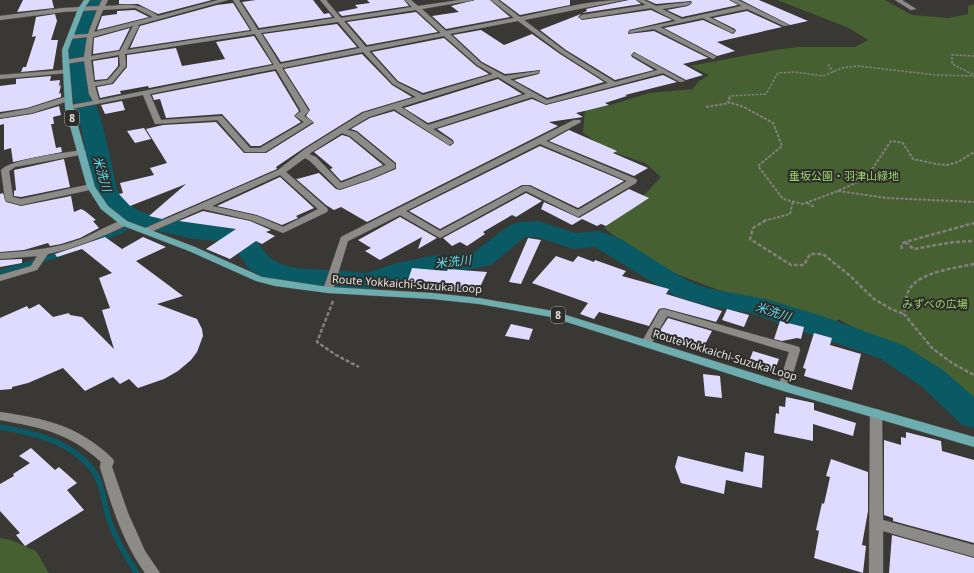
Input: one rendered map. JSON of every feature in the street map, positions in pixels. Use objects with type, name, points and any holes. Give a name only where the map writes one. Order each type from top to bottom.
[{"type":"main road","name":"Route Yokkaichi-Suzuka Loop","points":[[87,0],[82,9],[73,37],[65,50],[65,72],[68,98],[72,107],[91,187],[97,199],[113,217],[259,279],[275,283],[332,289],[432,296],[512,306],[553,314],[784,387],[974,442]]},
{"type":"street","points":[[96,102],[93,98],[89,79],[87,46],[95,20],[105,0]]},
{"type":"street","points":[[73,37],[91,35],[225,0]]},
{"type":"street","points":[[146,93],[158,122],[219,118],[248,150],[262,150],[309,122],[300,116],[305,111],[236,0]]},
{"type":"street","points":[[323,0],[395,83],[420,97]]},
{"type":"street","points":[[408,0],[479,64],[546,102],[664,71]]},
{"type":"street","points":[[66,61],[471,0]]},
{"type":"street","points":[[494,0],[563,52],[614,84]]},
{"type":"street","points":[[576,0],[584,6]]},
{"type":"street","points":[[72,107],[445,33],[621,0]]},
{"type":"street","points":[[640,0],[681,21]]},
{"type":"street","points":[[733,0],[786,25]]},
{"type":"street","points":[[898,0],[913,9]]},
{"type":"street","points":[[0,18],[82,9],[136,6],[147,2]]},
{"type":"street","points":[[582,17],[688,3]]},
{"type":"street","points":[[136,6],[152,13],[158,18]]},
{"type":"street","points":[[631,32],[746,7]]},
{"type":"street","points":[[703,16],[732,31]]},
{"type":"street","points":[[91,85],[110,82],[123,66],[122,53],[136,26],[134,24]]},
{"type":"street","points":[[655,27],[713,57]]},
{"type":"street","points":[[635,55],[682,81]]},
{"type":"street","points":[[0,77],[65,72]]},
{"type":"street","points":[[0,256],[44,254],[133,226],[172,219],[281,172],[304,154],[366,115],[420,97],[500,76],[537,72]]},
{"type":"street","points":[[428,128],[533,94]]},
{"type":"street","points":[[0,116],[29,111],[68,98]]},
{"type":"street","points":[[395,106],[449,143]]},
{"type":"street","points":[[332,289],[344,239],[577,122]]},
{"type":"street","points":[[304,154],[313,159],[340,186],[367,177],[392,166],[353,134],[342,131]]},
{"type":"street","points":[[400,212],[440,235],[526,188],[578,214],[633,182],[540,141]]},
{"type":"street","points":[[82,152],[12,165],[5,170],[9,199],[21,202],[91,187]]},
{"type":"street","points":[[201,206],[228,211],[268,222],[283,230],[324,210],[281,172]]},
{"type":"street","points":[[0,278],[34,268],[44,254]]},
{"type":"street","points":[[646,343],[664,312],[794,350],[784,387]]},
{"type":"street","points":[[876,413],[876,573]]},
{"type":"street","points":[[0,416],[50,425],[63,430],[94,447],[108,461],[106,467],[121,512],[140,555],[153,573]]},
{"type":"street","points":[[875,523],[974,551]]},
{"type":"path","points":[[974,56],[952,55],[952,64],[974,75]]},
{"type":"path","points":[[828,64],[833,72]]},
{"type":"path","points":[[731,103],[728,102],[730,96],[766,94],[778,73],[795,72],[823,76],[842,68],[858,66],[936,75],[974,75]]},
{"type":"path","points":[[706,107],[731,103],[744,107],[773,123],[782,146],[758,166],[783,199],[803,204],[838,191],[866,178],[891,141],[903,143],[913,159],[947,166],[960,161],[967,154],[974,152]]},
{"type":"path","points":[[967,154],[974,155]]},
{"type":"path","points":[[838,191],[888,198],[974,202]]},
{"type":"path","points":[[793,201],[790,214],[768,220],[753,228],[750,239],[791,265],[804,265],[810,254],[823,254],[848,274],[874,299],[904,314],[918,333],[932,348],[952,363],[974,375]]},
{"type":"path","points":[[807,203],[814,207]]},
{"type":"path","points":[[902,249],[901,244],[905,242],[974,223]]},
{"type":"path","points":[[905,242],[914,249],[954,242],[974,241]]},
{"type":"path","points":[[904,314],[909,289],[918,280],[933,273],[974,264]]},
{"type":"path","points":[[332,289],[317,342],[336,355],[359,367]]},
{"type":"green space","name":"垂坂公園・羽津山緑地","points":[[777,0],[885,0],[912,15],[948,18],[968,14],[968,6],[974,4],[974,405],[894,349],[838,319],[833,327],[716,289],[616,251],[624,243],[604,228],[630,210],[661,177],[645,163],[610,151],[583,133],[585,109],[607,106],[649,93],[693,89],[699,81],[709,75],[690,66],[798,47],[855,47],[868,40],[849,28]]},
{"type":"green space","points":[[0,538],[11,540],[36,551],[49,573],[0,573]]},
{"type":"building","points":[[23,0],[52,0],[54,8],[17,12]]},
{"type":"building","points":[[119,0],[212,0],[158,14],[138,4],[119,4]]},
{"type":"building","points":[[256,0],[313,0],[324,14],[329,13],[332,17],[259,28],[242,2]]},
{"type":"building","points":[[367,0],[404,0],[409,6],[342,16],[338,12],[358,8],[355,5],[370,3]]},
{"type":"building","points":[[475,0],[490,0],[510,17],[446,29],[432,16],[459,12],[451,6]]},
{"type":"building","points":[[500,0],[570,0],[570,5],[520,15]]},
{"type":"building","points":[[629,0],[636,0],[641,4],[582,13],[587,11],[586,9]]},
{"type":"building","points":[[647,0],[729,0],[738,5],[682,17],[667,10],[688,6],[692,3],[691,1],[656,4]]},
{"type":"building","points":[[741,0],[759,0],[808,21],[790,25]]},
{"type":"building","points":[[233,3],[250,30],[130,48],[140,26],[217,5]]},
{"type":"building","points":[[135,10],[149,17],[97,30],[102,16],[117,14],[117,11]]},
{"type":"building","points":[[651,10],[672,20],[629,30],[628,34],[654,31],[708,58],[683,64],[703,75],[686,80],[634,52],[631,55],[632,57],[654,70],[615,80],[566,50],[540,30],[581,14],[578,17],[582,20]]},
{"type":"building","points":[[747,11],[782,27],[717,42],[735,51],[717,56],[664,28],[703,20],[733,34],[736,31],[735,29],[713,18]]},
{"type":"building","points":[[416,12],[438,32],[367,45],[347,22]]},
{"type":"building","points":[[55,14],[57,21],[51,40],[58,40],[53,69],[21,72],[23,67],[26,67],[36,36],[32,37],[36,17]]},
{"type":"building","points":[[337,24],[357,47],[281,62],[263,34]]},
{"type":"building","points":[[130,28],[119,50],[93,54],[94,38]]},
{"type":"building","points":[[481,30],[504,45],[532,34],[604,82],[547,98],[514,80],[539,74],[540,70],[505,74],[482,62],[453,35]]},
{"type":"building","points":[[254,36],[272,64],[149,88],[148,86],[120,91],[121,94],[100,98],[97,87],[113,84],[127,67],[127,55],[176,48],[182,66],[225,59],[216,42]]},
{"type":"building","points":[[444,38],[476,66],[489,74],[423,93],[398,81],[372,52]]},
{"type":"building","points":[[362,54],[392,85],[412,97],[362,112],[304,148],[276,167],[277,169],[162,219],[149,216],[186,184],[130,206],[119,194],[123,193],[120,183],[154,175],[150,168],[167,163],[146,129],[163,125],[216,122],[244,153],[266,153],[314,123],[306,116],[310,110],[284,69]]},
{"type":"building","points":[[118,57],[118,66],[107,79],[95,80],[93,61]]},
{"type":"building","points":[[275,71],[299,111],[294,116],[301,122],[260,146],[251,146],[222,114],[166,118],[160,99],[154,100],[152,95]]},
{"type":"building","points":[[663,75],[677,82],[625,95],[627,96],[605,103],[609,105],[576,113],[583,117],[549,122],[558,126],[367,222],[341,207],[334,210],[326,205],[295,178],[297,179],[319,173],[336,189],[340,190],[396,169],[396,163],[357,131],[351,129],[370,118],[394,111],[450,146],[454,143],[453,140],[437,129],[532,99],[546,105]]},
{"type":"building","points":[[51,76],[50,81],[60,80],[59,86],[61,85],[59,94],[61,93],[61,97],[27,108],[0,112],[0,86],[16,84],[16,79]]},
{"type":"building","points":[[498,79],[522,94],[428,123],[404,108]]},
{"type":"building","points":[[122,101],[125,110],[105,114],[101,105]]},
{"type":"building","points":[[59,106],[61,115],[53,117],[54,124],[51,124],[56,148],[61,147],[62,152],[13,162],[11,148],[4,150],[4,124],[0,125],[0,119],[32,114]]},
{"type":"building","points":[[144,128],[151,139],[135,143],[127,131]]},
{"type":"building","points":[[569,130],[617,151],[613,153],[648,168],[634,176],[549,141]]},
{"type":"building","points":[[342,135],[349,137],[383,165],[341,181],[330,169],[333,168],[314,152]]},
{"type":"building","points":[[540,146],[624,181],[578,208],[530,185],[522,185],[440,229],[409,211]]},
{"type":"building","points":[[64,159],[70,187],[21,197],[14,196],[14,191],[16,190],[14,170]]},
{"type":"building","points":[[280,177],[314,208],[296,216],[298,218],[282,225],[257,215],[217,206]]},
{"type":"building","points":[[629,189],[649,198],[606,226],[601,224],[597,226],[582,219],[572,225],[541,209],[544,202],[579,218]]},
{"type":"building","points":[[3,193],[6,202],[21,206],[71,196],[74,212],[81,209],[85,211],[96,220],[93,221],[99,228],[80,238],[61,244],[50,246],[48,243],[24,250],[0,252],[0,194]]},
{"type":"building","points":[[526,193],[542,201],[516,217],[512,215],[483,232],[485,234],[467,246],[460,242],[452,246],[443,238]]},
{"type":"building","points":[[203,211],[250,221],[271,230],[266,232],[275,236],[262,244],[256,241],[230,259],[206,249],[236,229],[179,221]]},
{"type":"building","points":[[400,217],[437,238],[418,249],[422,237],[380,260],[365,251],[371,248],[358,240]]},
{"type":"building","points":[[105,237],[122,249],[143,237],[166,247],[136,261],[183,296],[157,304],[197,319],[202,329],[203,336],[197,352],[191,360],[178,371],[164,379],[138,388],[129,379],[120,384],[113,377],[85,391],[63,368],[28,383],[12,387],[12,389],[0,390],[0,318],[27,306],[29,309],[39,304],[53,317],[69,313],[70,315],[82,317],[114,349],[102,310],[110,308],[99,278],[112,273],[82,249],[57,257],[55,254]]},
{"type":"building","points":[[528,238],[541,240],[521,284],[509,282]]},
{"type":"building","points":[[556,256],[573,262],[578,256],[594,262],[595,260],[626,271],[622,276],[669,289],[666,294],[722,311],[716,322],[664,308],[659,309],[649,326],[599,312],[594,319],[580,314],[588,303],[532,283]]},
{"type":"building","points":[[22,259],[22,263],[0,267],[0,260]]},
{"type":"building","points":[[412,268],[487,272],[480,287],[475,286],[472,292],[461,289],[460,292],[444,291],[446,286],[407,283]]},
{"type":"building","points":[[727,309],[749,315],[744,327],[722,320]]},
{"type":"building","points":[[668,318],[712,331],[702,350],[663,339],[659,332]]},
{"type":"building","points":[[780,321],[804,327],[801,339],[797,338],[782,341],[774,339]]},
{"type":"building","points":[[511,324],[533,329],[529,340],[505,336]]},
{"type":"building","points":[[814,333],[832,338],[830,345],[861,354],[852,390],[804,376],[806,369],[803,368]]},
{"type":"building","points":[[753,351],[779,359],[774,372],[748,364]]},
{"type":"building","points":[[703,374],[720,376],[722,398],[705,396]]},
{"type":"building","points":[[786,397],[814,403],[814,410],[856,423],[853,436],[813,424],[813,441],[774,433],[776,413],[779,414],[779,406],[785,407]]},
{"type":"building","points":[[906,432],[941,441],[942,451],[974,460],[974,543],[893,521],[893,518],[884,515],[884,440],[901,445],[901,437],[906,438]]},
{"type":"building","points":[[31,448],[55,470],[59,467],[77,483],[67,490],[84,510],[25,546],[16,535],[20,533],[0,511],[0,484],[14,476],[13,474],[30,463],[19,456]]},
{"type":"building","points":[[745,452],[764,456],[762,488],[726,480],[724,494],[681,483],[675,467],[678,456],[743,472]]},
{"type":"building","points":[[831,459],[868,472],[868,511],[862,545],[866,546],[863,573],[814,558],[819,531],[816,530],[830,477],[826,476]]},
{"type":"building","points":[[892,535],[974,558],[974,573],[889,573]]},
{"type":"waterway","name":"米洗川","points":[[99,0],[88,17],[78,45],[79,83],[91,123],[106,193],[125,213],[136,219],[194,231],[221,233],[236,237],[242,240],[260,264],[272,271],[297,276],[369,282],[407,269],[431,264],[482,259],[519,230],[538,229],[574,241],[599,239],[612,245],[668,281],[685,290],[707,297],[756,305],[809,322],[892,352],[932,378],[974,416]]},
{"type":"waterway","points":[[100,239],[122,231],[135,220]]},
{"type":"waterway","points":[[0,272],[62,254]]},
{"type":"waterway","points":[[0,427],[27,432],[53,441],[77,454],[88,464],[96,475],[102,490],[110,523],[124,552],[137,573]]},
{"type":"park label","name":"みずべの広場","points":[[935,304]]}]
